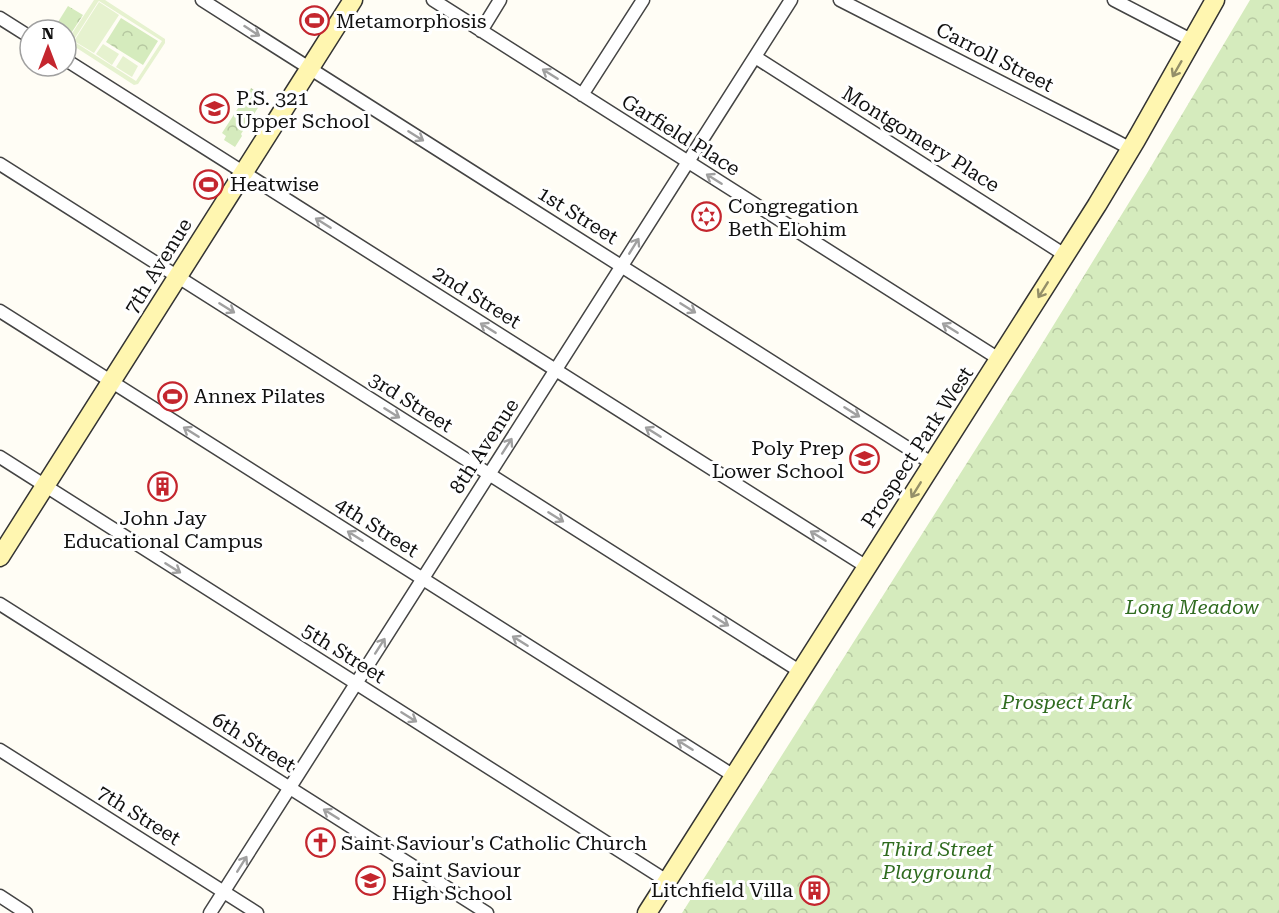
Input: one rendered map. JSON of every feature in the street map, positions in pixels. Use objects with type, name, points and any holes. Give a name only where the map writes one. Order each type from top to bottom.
[{"type":"street","name":"1st Street","points":[[202,0],[933,464]]},
{"type":"street","name":"7th Avenue","points":[[0,556],[353,0]]},
{"type":"street","name":"Garfield Place","points":[[433,0],[999,359]]},
{"type":"street","points":[[481,31],[500,0]]},
{"type":"street","points":[[582,95],[643,0]]},
{"type":"street","name":"8th Avenue","points":[[210,913],[791,0]]},
{"type":"street","name":"Carroll Street","points":[[840,0],[1131,149]]},
{"type":"street","points":[[1114,0],[1193,41]]},
{"type":"street","name":"Prospect Park West","points":[[647,913],[1131,149],[1215,0]]},
{"type":"street","points":[[0,18],[18,29]]},
{"type":"street","name":"Montgomery Place","points":[[755,57],[1065,255]]},
{"type":"street","name":"2nd Street","points":[[78,68],[867,567]]},
{"type":"street","name":"3rd Street","points":[[0,164],[801,672]]},
{"type":"street","name":"4th Street","points":[[0,311],[734,776]]},
{"type":"street","name":"5th Street","points":[[0,457],[667,881]]},
{"type":"street","name":"6th Street","points":[[0,604],[487,913]]},
{"type":"street","name":"7th Street","points":[[0,750],[257,913]]},
{"type":"street","points":[[0,896],[26,913]]},
{"type":"green space","points":[[94,0],[105,0],[165,39],[165,43],[138,84],[134,85],[78,49],[78,44],[136,81],[162,41],[99,1],[78,33],[78,24]]},
{"type":"green space","name":"Prospect Park","points":[[1250,0],[1279,0],[1279,913],[682,913],[1029,365]]},
{"type":"green space","points":[[99,2],[119,15],[94,53],[78,43],[78,35]]},
{"type":"green space","points":[[68,6],[83,15],[78,23],[78,18],[60,18]]},
{"type":"green space","points":[[121,18],[158,41],[143,65],[106,42]]},
{"type":"green space","points":[[103,44],[119,54],[112,65],[96,54]]},
{"type":"green space","points":[[123,56],[138,66],[132,77],[116,67]]},
{"type":"green space","points":[[251,88],[265,97],[235,147],[224,140],[226,136],[222,133]]},
{"type":"place","name":"Metamorphosis","points":[[315,21]]},
{"type":"place","name":"P.S. 321 Upper School","points":[[215,109]]},
{"type":"place","name":"Heatwise","points":[[209,184]]},
{"type":"place","name":"Congregation Beth Elohim","points":[[707,217]]},
{"type":"place","name":"Annex Pilates","points":[[173,396]]},
{"type":"place","name":"Poly Prep Lower School","points":[[865,459]]},
{"type":"place","name":"John Jay Educational Campus","points":[[163,487]]},
{"type":"place","name":"Saint Saviour's Catholic Church","points":[[320,843]]},
{"type":"place","name":"Saint Saviour High School","points":[[371,881]]},
{"type":"place","name":"Litchfield Villa","points":[[814,890]]},
{"type":"park label","name":"Long Meadow","points":[[1192,607]]},
{"type":"park label","name":"Third Street Playground","points":[[937,860]]}]
